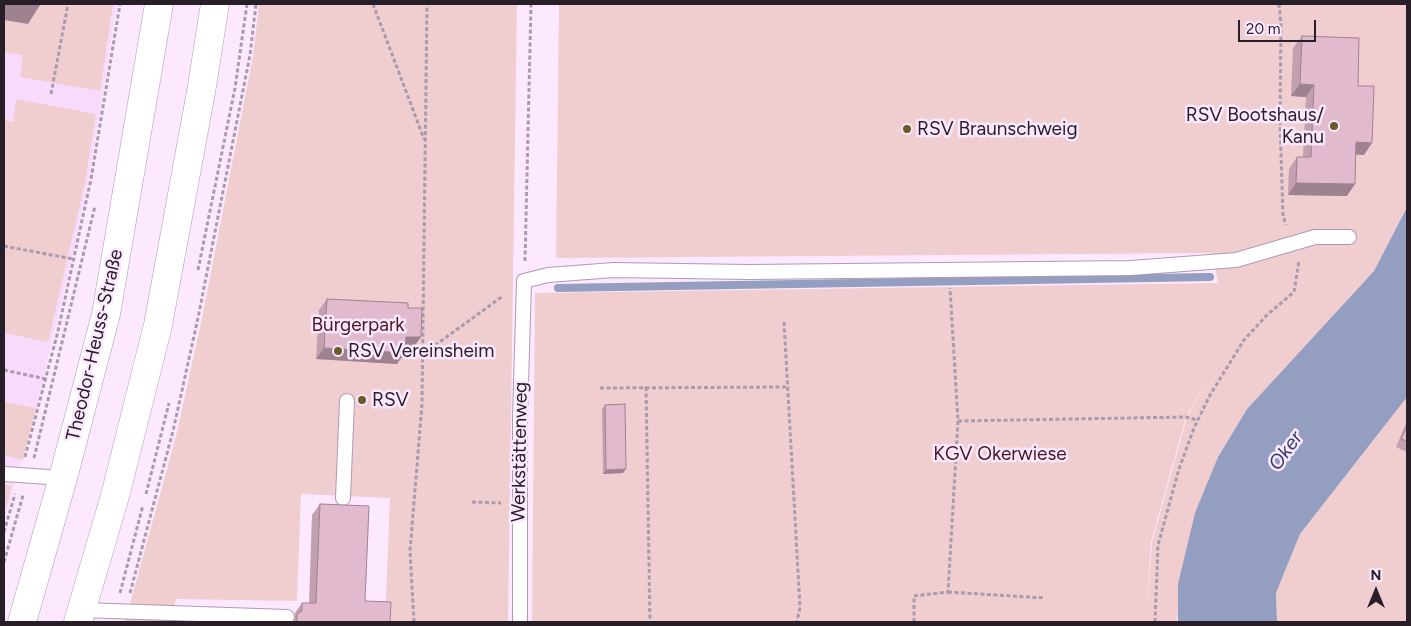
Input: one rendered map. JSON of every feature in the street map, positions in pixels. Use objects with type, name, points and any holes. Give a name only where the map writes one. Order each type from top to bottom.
[{"type":"main road","name":"Theodor-Heuss-Straße","points":[[22,622],[63,478],[106,314],[159,4]]},
{"type":"main road","points":[[80,616],[115,496],[158,325],[215,4]]},
{"type":"lane","points":[[524,281],[548,275],[614,270],[758,272],[1131,268],[1236,260],[1315,237],[1349,237]]},
{"type":"lane","name":"Werkstättenweg","points":[[520,622],[524,281]]},
{"type":"lane","points":[[343,498],[347,401]]},
{"type":"lane","points":[[4,474],[63,478]]},
{"type":"lane","points":[[80,616],[125,610],[287,616]]},
{"type":"path","points":[[51,94],[68,4]]},
{"type":"path","points":[[4,562],[91,179],[120,4]]},
{"type":"path","points":[[125,610],[173,431],[198,318],[250,55],[256,4]]},
{"type":"path","points":[[374,4],[425,141]]},
{"type":"path","points":[[414,622],[410,551],[413,488],[421,421],[427,4]]},
{"type":"path","points":[[524,281],[531,4]]},
{"type":"path","points":[[1155,622],[1158,545],[1179,469],[1197,420],[1244,340],[1294,292],[1300,263],[1283,216],[1279,4]]},
{"type":"path","points":[[4,532],[46,414],[96,203]]},
{"type":"path","points":[[4,246],[73,259]]},
{"type":"path","points":[[948,592],[958,421],[950,287]]},
{"type":"path","points":[[398,358],[422,354],[490,306]]},
{"type":"path","points":[[784,322],[800,607],[797,622]]},
{"type":"path","points":[[4,370],[46,379]]},
{"type":"path","points":[[646,387],[650,622]]},
{"type":"path","points":[[600,388],[789,387]]},
{"type":"path","points":[[958,421],[1186,417],[1197,420]]},
{"type":"path","points":[[472,502],[520,503]]},
{"type":"path","points":[[914,622],[914,596],[948,592],[1045,598]]},
{"type":"shaded area","points":[[4,4],[117,4],[89,177],[73,253],[36,408],[4,522]]},
{"type":"green space","points":[[31,4],[113,4],[100,91],[20,77],[23,55],[4,52],[4,20],[27,24]]},
{"type":"green space","name":"Bürgerpark","points":[[259,4],[517,4],[508,622],[385,622],[390,498],[301,494],[297,601],[176,599],[171,622],[125,622],[177,432],[202,318],[253,56]]},
{"type":"green space","name":"KGV Okerwiese","points":[[559,4],[1407,4],[1407,206],[1374,271],[1247,409],[1218,457],[1177,618],[1178,622],[532,622],[535,293],[1218,283],[1212,253],[556,258]],"holes":[[[1209,377],[1187,417],[1152,542],[1146,619],[1151,542],[1186,417]]]},
{"type":"green space","points":[[16,99],[96,114],[85,183],[48,342],[4,333],[4,120],[13,122]]},
{"type":"green space","points":[[1407,397],[1407,622],[1277,622],[1276,593],[1300,534]]},
{"type":"green space","points":[[4,402],[36,408],[23,460],[4,455]]},
{"type":"green space","points":[[4,485],[12,486],[4,513]]},
{"type":"water","name":"Oker","points":[[1407,207],[1407,397],[1300,534],[1276,593],[1277,622],[1178,622],[1178,584],[1195,513],[1218,457],[1247,409],[1374,271]]},
{"type":"building","name":"RSV Bootshaus/ Kanu","points":[[1302,36],[1359,38],[1358,86],[1374,86],[1372,143],[1356,142],[1355,184],[1296,183],[1297,157],[1311,157],[1314,85],[1300,84]]},
{"type":"building","points":[[327,299],[408,303],[408,308],[422,308],[421,337],[406,337],[405,353],[324,348]]},
{"type":"building","points":[[625,404],[626,469],[606,470],[605,405]]},
{"type":"building","points":[[1407,426],[1407,441],[1401,439]]},
{"type":"building","points":[[320,504],[369,506],[365,601],[391,602],[390,622],[297,622],[297,614],[302,611],[302,603],[316,603]]},
{"type":"waterway","points":[[558,288],[1210,277]]},
{"type":"place","name":"RSV Bootshaus/ Kanu","points":[[1334,126]]},
{"type":"place","name":"RSV Braunschweig","points":[[907,129]]},
{"type":"place","name":"RSV Vereinsheim","points":[[338,351]]},
{"type":"place","name":"RSV","points":[[362,400]]}]
